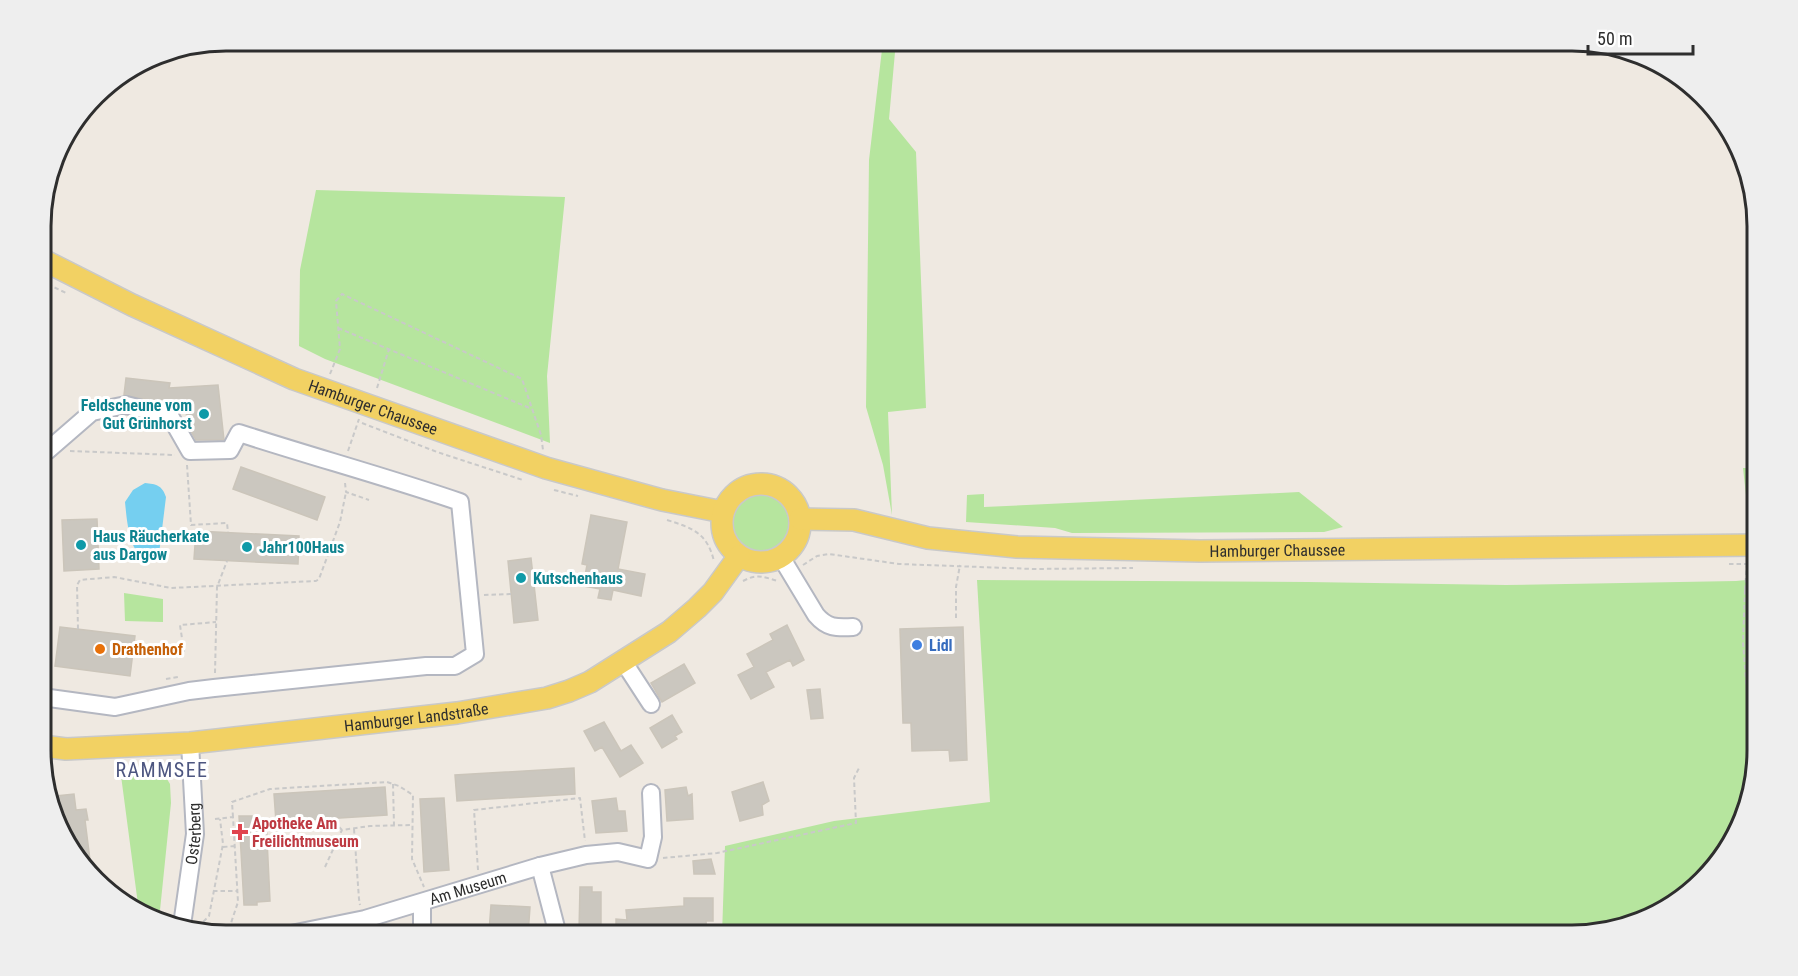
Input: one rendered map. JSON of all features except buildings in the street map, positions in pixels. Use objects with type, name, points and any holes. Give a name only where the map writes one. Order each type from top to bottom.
[{"type":"main road","name":"Hamburger Chaussee","points":[[51,264],[132,305],[294,379],[546,468],[662,500],[723,512]]},
{"type":"main road","points":[[764,484],[788,495],[796,506],[800,519],[796,541],[790,550],[786,565],[771,561],[760,563],[749,561],[739,556],[730,548],[721,525],[723,512],[729,500],[738,491],[751,485],[764,484]]},
{"type":"main road","name":"Hamburger Chaussee","points":[[800,519],[854,520],[928,538],[1017,547],[1200,551],[1747,551]]},
{"type":"main road","name":"Hamburger Landstraße","points":[[51,747],[66,749],[190,743],[457,713],[547,698],[569,692],[590,682],[669,632],[692,614],[713,592],[739,556]]},
{"type":"street","points":[[51,448],[92,412],[126,405],[170,416],[190,451],[230,450],[239,433],[330,462],[380,475],[460,502],[475,654],[455,666],[382,670],[189,691],[115,707],[51,698]]},
{"type":"street","points":[[786,565],[823,623],[835,627],[853,627]]},
{"type":"street","points":[[623,661],[651,704]]},
{"type":"street","name":"Osterberg","points":[[183,919],[195,834],[190,743]]},
{"type":"street","points":[[648,859],[653,837],[651,793]]},
{"type":"street","name":"Am Museum","points":[[354,925],[365,919],[540,866],[586,855],[618,852],[648,859]]},
{"type":"street","points":[[540,866],[555,925]]},
{"type":"street","points":[[423,925],[426,902]]},
{"type":"path","points":[[322,389],[334,368],[340,349],[336,302],[342,294],[522,380],[541,435],[546,468]]},
{"type":"path","points":[[338,328],[532,409]]},
{"type":"path","points":[[366,405],[380,384],[389,349]]},
{"type":"path","points":[[51,451],[175,455]]},
{"type":"path","points":[[187,456],[191,525],[228,523],[228,532]]},
{"type":"path","points":[[78,629],[77,585],[80,580],[114,577],[171,588],[316,581],[319,579],[340,522],[346,492]]},
{"type":"path","points":[[1723,564],[1747,552]]},
{"type":"path","points":[[737,587],[742,581],[753,576],[778,581],[786,565],[829,554],[899,564],[1034,569],[1136,568]]},
{"type":"path","points":[[214,688],[217,587],[227,561]]},
{"type":"path","points":[[956,618],[956,587],[960,565]]},
{"type":"path","points":[[1747,574],[1743,642],[1747,693]]},
{"type":"path","points":[[470,595],[511,594]]},
{"type":"path","points":[[184,652],[180,625],[216,622]]},
{"type":"path","points":[[166,679],[177,676],[189,691]]},
{"type":"path","points":[[648,859],[717,853],[856,823],[854,778],[859,768]]},
{"type":"path","points":[[230,925],[238,902],[232,802],[270,789],[387,782],[413,795],[412,859],[426,902]]},
{"type":"path","points":[[393,784],[394,825]]},
{"type":"path","points":[[482,884],[476,866],[474,810],[580,798],[586,855]]},
{"type":"path","points":[[215,819],[233,817]]},
{"type":"path","points":[[201,923],[209,916],[222,847],[220,819]]},
{"type":"path","points":[[334,822],[342,830],[370,826],[411,825]]},
{"type":"path","points":[[354,829],[359,899],[365,919]]},
{"type":"path","points":[[325,867],[342,830]]},
{"type":"path","points":[[222,847],[235,846]]},
{"type":"path","points":[[213,891],[237,891]]},
{"type":"green space","points":[[882,51],[895,51],[889,119],[916,152],[926,408],[888,412],[892,515],[883,465],[866,407],[869,160]]},
{"type":"green space","points":[[316,190],[565,197],[547,376],[550,443],[325,359],[299,346],[300,270]]},
{"type":"green space","points":[[1743,468],[1747,468],[1747,504]]},
{"type":"green space","points":[[755,492],[767,492],[783,500],[789,510],[791,522],[789,534],[783,544],[767,552],[755,552],[739,544],[731,528],[731,516],[739,500]]},
{"type":"green space","points":[[1299,492],[1343,527],[1324,532],[1072,533],[1055,528],[966,522],[967,495],[984,494],[984,507]]},
{"type":"green space","points":[[977,580],[1506,585],[1747,580],[1747,762],[1738,806],[1718,847],[1687,882],[1650,907],[1628,916],[1584,925],[722,925],[725,846],[834,821],[990,802]]},
{"type":"green space","points":[[124,593],[163,599],[163,622],[125,621]]},
{"type":"green space","points":[[120,768],[167,779],[170,784],[171,803],[160,912],[138,901]]},
{"type":"water","points":[[145,483],[158,486],[166,497],[159,554],[149,558],[142,556],[132,542],[125,502],[133,490]]},
{"type":"place","name":"Feldscheune vom Gut Grünhorst","points":[[204,414]]},
{"type":"place","name":"Haus Räucherkate aus Dargow","points":[[81,545]]},
{"type":"place","name":"Jahr100Haus","points":[[247,547]]},
{"type":"place","name":"Kutschenhaus","points":[[521,578]]},
{"type":"place","name":"Lidl","points":[[917,645]]},
{"type":"place","name":"Drathenhof","points":[[100,649]]},
{"type":"place","name":"Apotheke Am Freilichtmuseum","points":[[240,832]]},
{"type":"district","name":"RAMMSEE","points":[[162,770]]}]
